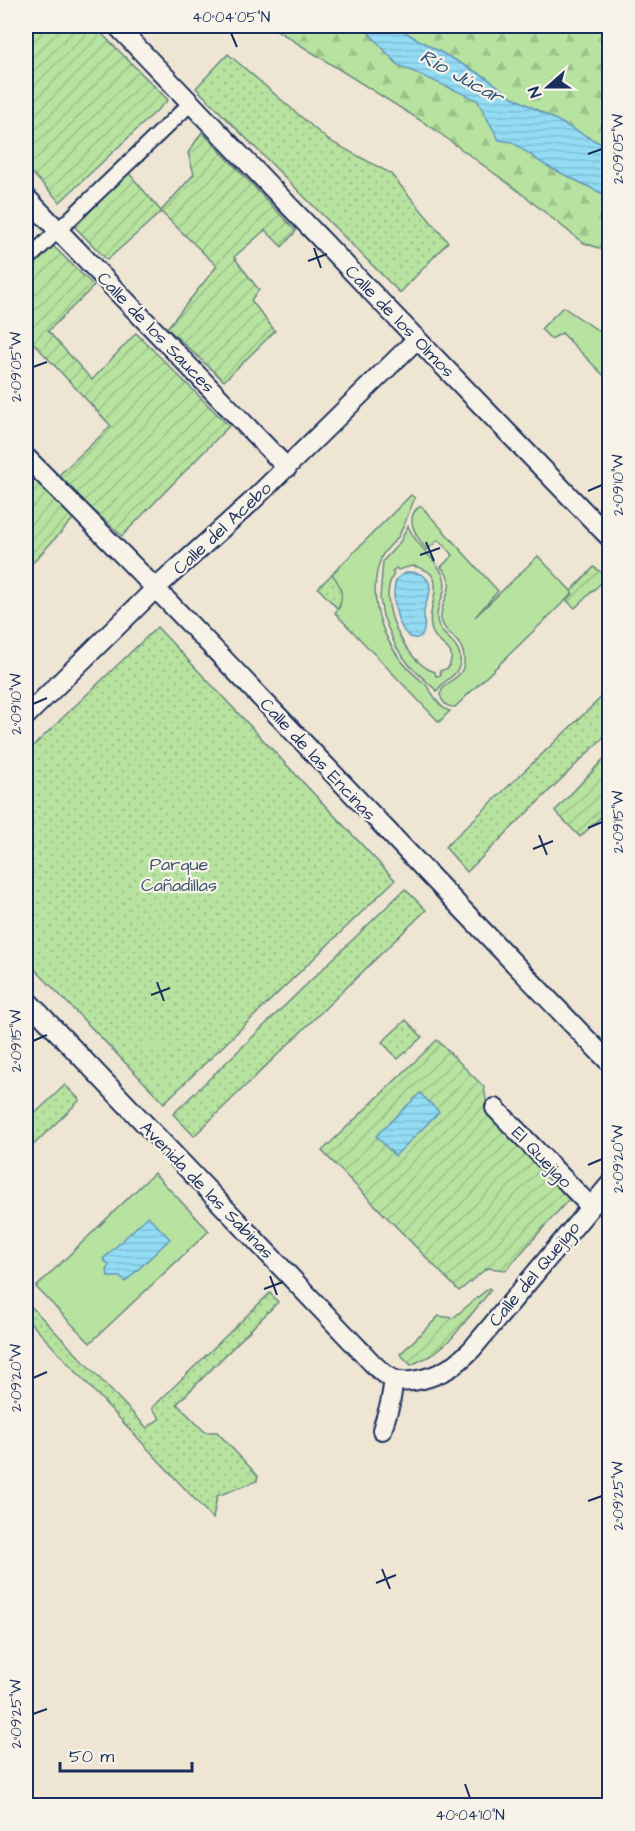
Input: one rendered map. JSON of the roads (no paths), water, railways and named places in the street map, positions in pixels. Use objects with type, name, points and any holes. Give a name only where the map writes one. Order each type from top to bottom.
[{"type":"street","name":"Calle de los Olmos","points":[[117,26],[609,538]]},
{"type":"street","points":[[26,261],[192,102]]},
{"type":"street","name":"Calle de los Sauces","points":[[26,197],[287,468]]},
{"type":"street","name":"Calle del Acebo","points":[[26,716],[156,588],[287,468],[417,339]]},
{"type":"street","name":"Calle de las Encinas","points":[[26,457],[156,588],[435,883],[609,1062]]},
{"type":"street","name":"Avenida de las Sabinas","points":[[26,999],[357,1348],[394,1380]]},
{"type":"street","name":"El Quejigo","points":[[495,1108],[590,1206]]},
{"type":"street","name":"Calle del Quejigo","points":[[394,1380],[421,1379],[450,1368],[458,1362],[609,1184]]},
{"type":"street","points":[[382,1430],[394,1380]]},
{"type":"water","name":"Río Júcar","points":[[349,26],[401,26],[401,30],[487,78],[509,95],[609,148],[609,197],[545,165],[512,142],[499,140],[477,100],[398,65],[367,31],[352,29]]},
{"type":"water","points":[[407,572],[423,575],[429,584],[430,592],[424,609],[424,629],[422,635],[416,638],[408,636],[403,630],[394,601],[396,582]]},
{"type":"water","points":[[420,1093],[439,1112],[395,1156],[376,1136]]},
{"type":"water","points":[[148,1216],[170,1239],[125,1282],[120,1277],[108,1277],[109,1265],[103,1259]]},
{"type":"park label","name":"Parque Cañadillas","points":[[179,874]]}]
